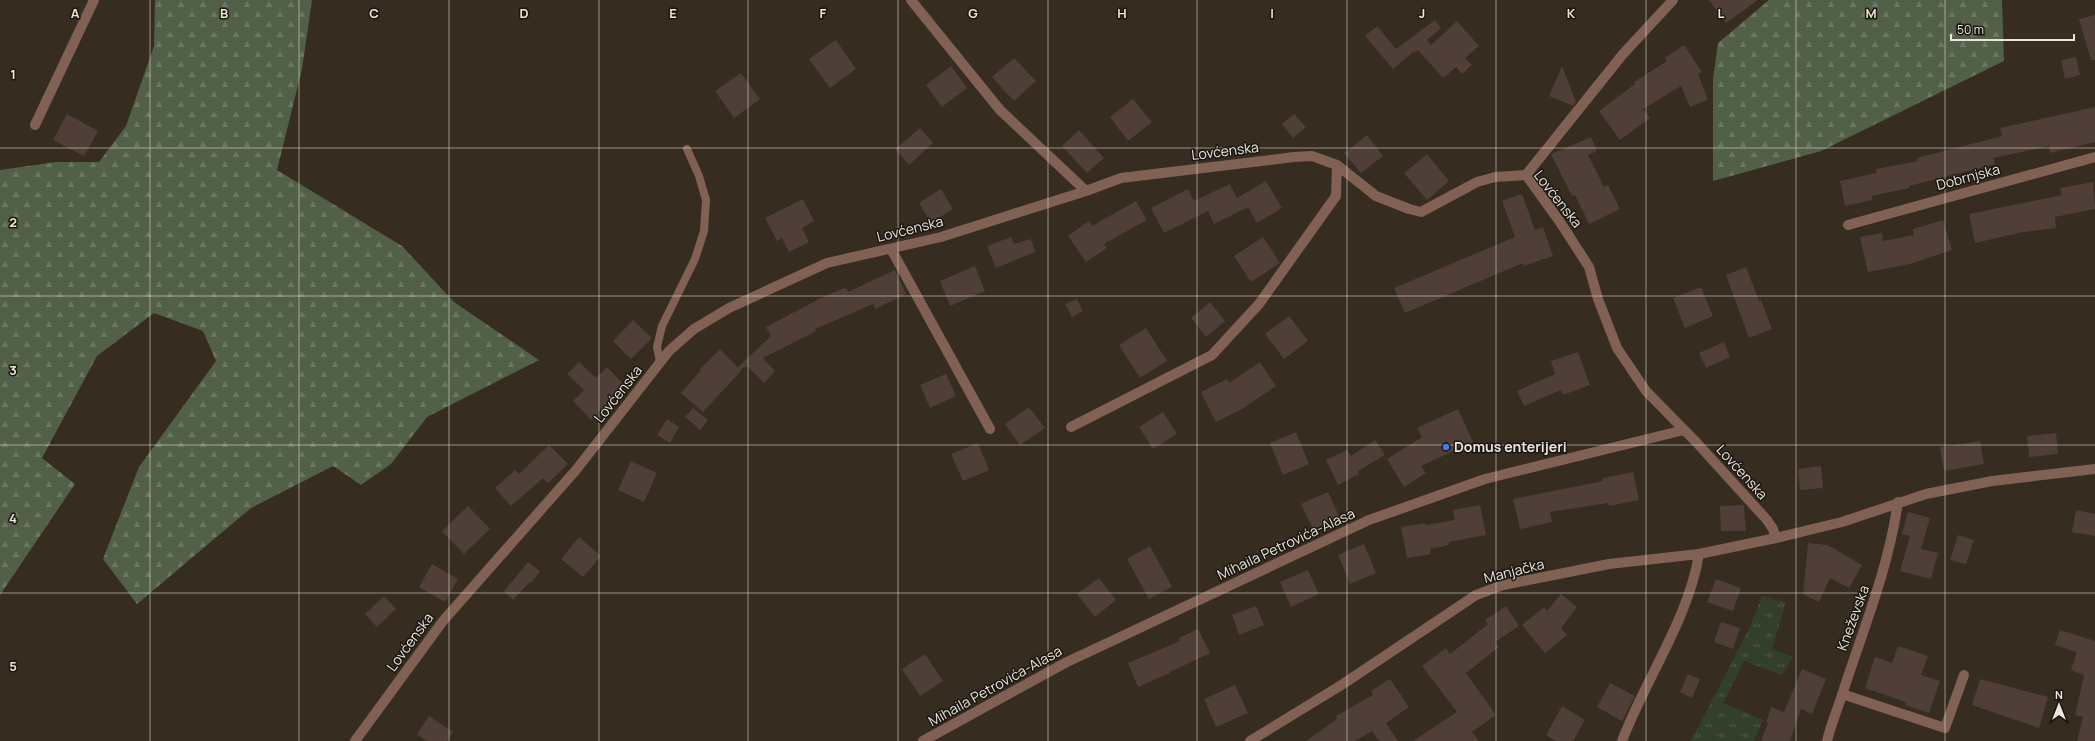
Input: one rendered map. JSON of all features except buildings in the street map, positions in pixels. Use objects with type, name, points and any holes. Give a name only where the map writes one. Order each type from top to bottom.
[{"type":"street","points":[[35,125],[94,0]]},
{"type":"street","points":[[912,0],[1000,110],[1086,191]]},
{"type":"street","points":[[1526,175],[1623,54],[1673,0]]},
{"type":"street","name":"Lovćenska","points":[[355,741],[443,621],[576,470],[669,351],[694,329],[728,308],[826,263],[941,236],[1086,191],[1121,178],[1312,156],[1337,166],[1376,196],[1408,209],[1421,212],[1477,182],[1495,177],[1526,175],[1560,222],[1589,267],[1598,299],[1617,348],[1646,391],[1767,520],[1773,529],[1776,538]]},
{"type":"street","name":"Dobrnjska","points":[[1848,224],[2095,157]]},
{"type":"street","points":[[1071,427],[1212,355],[1259,304],[1336,196],[1337,166]]},
{"type":"street","points":[[891,248],[990,429]]},
{"type":"street","name":"Mihaila Petrovića-Alasa","points":[[923,741],[1065,663],[1369,520],[1485,479],[1684,430]]},
{"type":"street","points":[[1776,538],[1842,522],[1898,502],[1926,494],[1992,481],[2095,469]]},
{"type":"street","name":"Kneževska","points":[[1827,741],[1834,713],[1879,587],[1893,532],[1898,502]]},
{"type":"street","name":"Manjačka","points":[[1250,741],[1343,684],[1476,595],[1503,585],[1609,564],[1699,554],[1776,538]]},
{"type":"street","points":[[1622,741],[1685,604],[1696,573],[1699,554]]},
{"type":"street","points":[[1842,694],[1945,728],[1964,675]]},
{"type":"lane","points":[[660,362],[657,348],[662,326],[695,259],[704,231],[706,200],[699,176],[687,149]]},
{"type":"green space","points":[[155,0],[312,0],[302,69],[277,170],[402,246],[454,302],[539,360],[427,417],[391,464],[361,485],[333,466],[251,508],[137,604],[103,559],[139,467],[216,361],[203,331],[154,313],[97,356],[42,458],[75,484],[0,595],[0,170],[56,162],[99,162],[126,126],[154,46]]},
{"type":"green space","points":[[1769,0],[2002,0],[2004,61],[1821,151],[1713,181],[1713,79],[1718,43]]},
{"type":"green space","points":[[1762,596],[1786,602],[1772,649],[1793,657],[1782,675],[1744,661],[1723,703],[1763,720],[1754,741],[1691,741],[1750,627]]},
{"type":"place","name":"Domus enterijeri","points":[[1446,447]]}]
